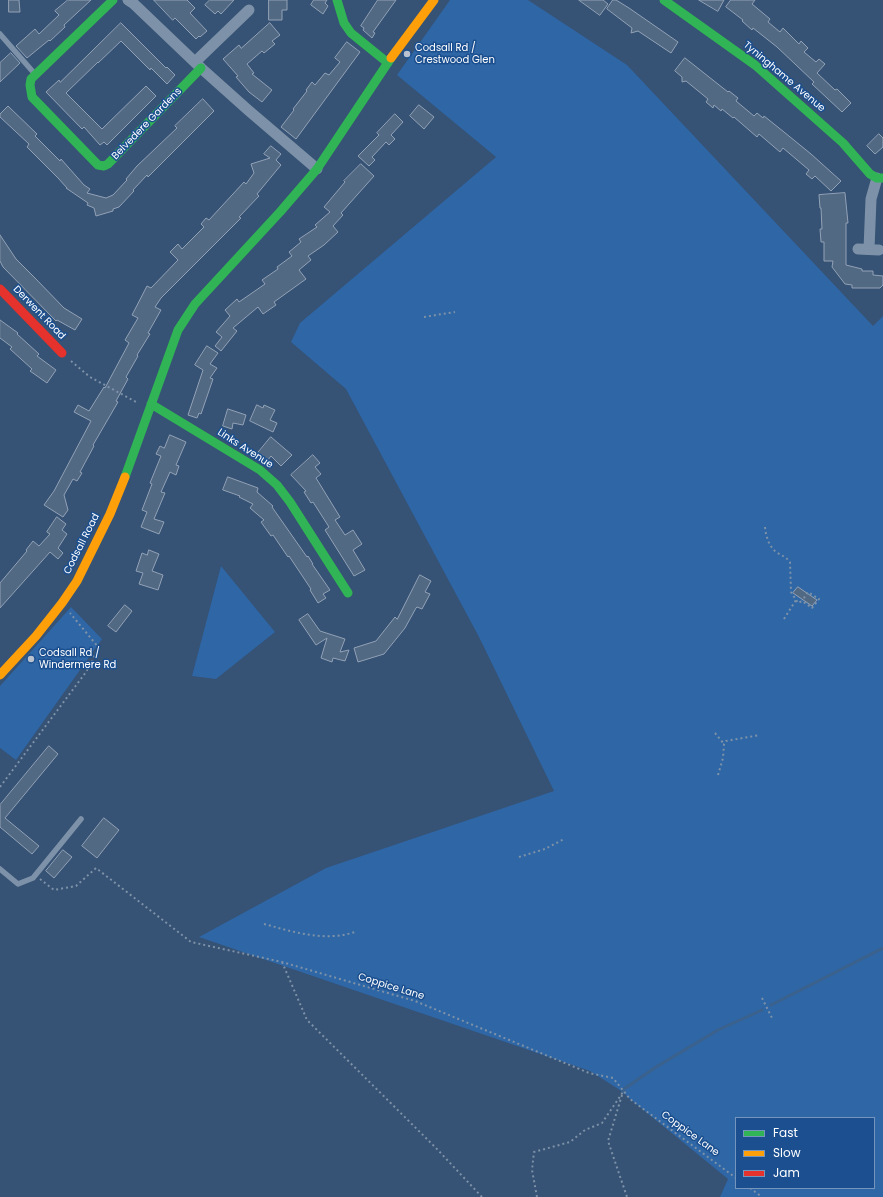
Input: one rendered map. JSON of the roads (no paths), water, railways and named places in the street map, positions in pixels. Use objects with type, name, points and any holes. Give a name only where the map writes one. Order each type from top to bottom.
[{"type":"street","points":[[36,75],[114,0]]},
{"type":"street","points":[[128,0],[248,110],[316,168]]},
{"type":"street","points":[[337,0],[344,23],[351,33],[388,63]]},
{"type":"street","name":"Codsall Road","points":[[0,675],[36,636],[77,581],[110,514],[178,330],[195,304],[280,212],[316,168],[388,63],[434,0]]},
{"type":"street","name":"Tyninghame Avenue","points":[[664,0],[755,65],[843,143],[870,174],[880,178]]},
{"type":"street","points":[[198,65],[249,10]]},
{"type":"street","name":"Belvedere Gardens","points":[[36,75],[31,79],[30,85],[32,97],[98,165],[104,166],[108,164],[198,65]]},
{"type":"street","points":[[869,249],[871,199],[880,178]]},
{"type":"street","name":"Derwent Road","points":[[0,289],[62,353]]},
{"type":"street","name":"Links Avenue","points":[[151,404],[260,470],[277,485],[290,502],[348,593]]},
{"type":"lane","points":[[0,34],[36,75]]},
{"type":"lane","points":[[0,869],[18,884],[33,878],[81,819]]},
{"type":"waterway","points":[[771,1005],[883,948]]},
{"type":"waterway","points":[[623,1092],[624,1089],[656,1067],[718,1030],[762,1010]]},
{"type":"place","name":"Codsall Rd / Crestwood Glen","points":[[407,54]]},
{"type":"place","name":"Codsall Rd / Windermere Rd","points":[[31,659]]}]
